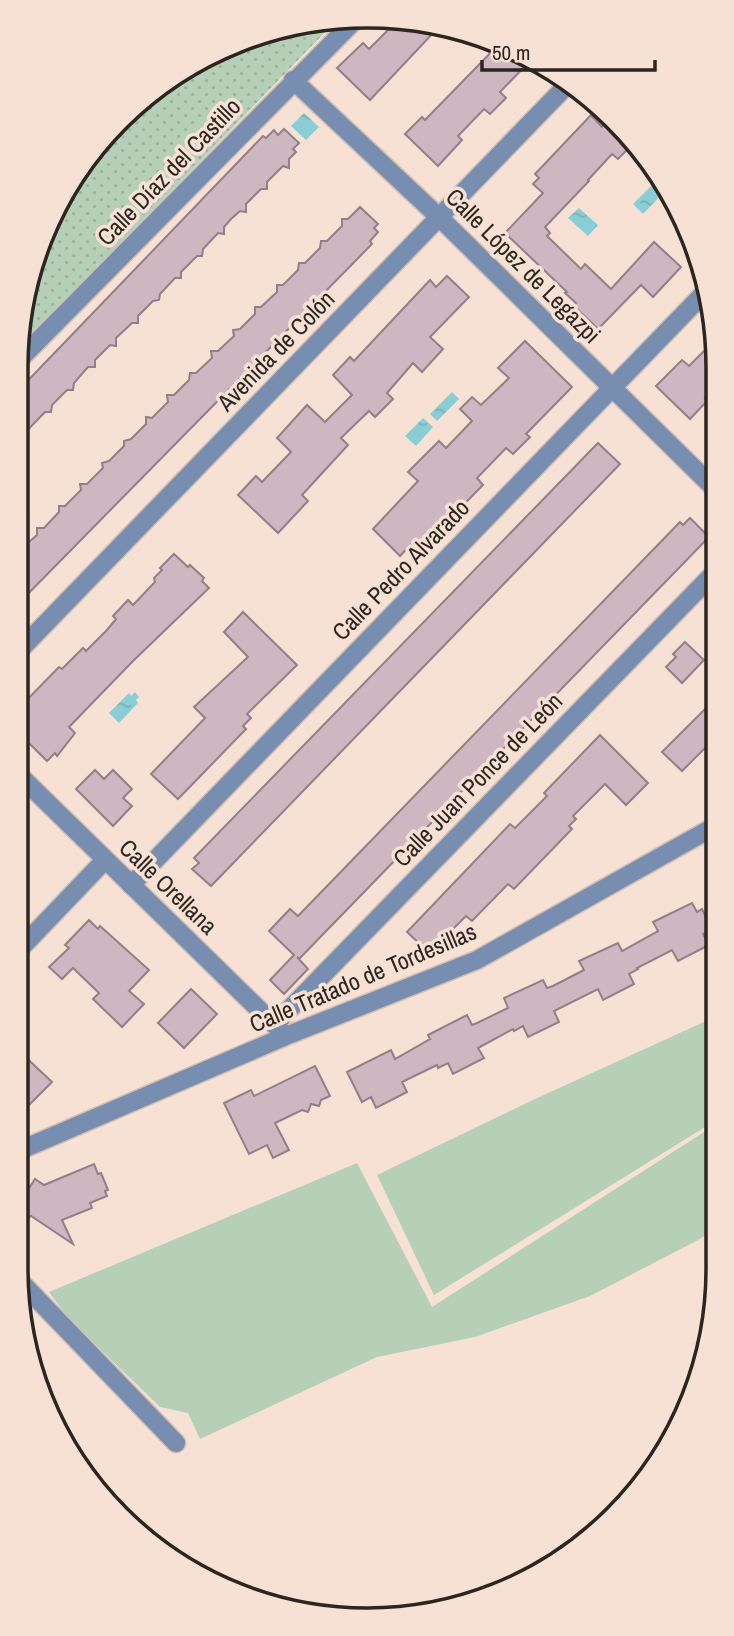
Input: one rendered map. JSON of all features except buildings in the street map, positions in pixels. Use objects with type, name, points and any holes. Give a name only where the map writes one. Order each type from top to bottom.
[{"type":"street","name":"Calle Díaz del Castillo","points":[[29,350],[346,29]]},
{"type":"street","name":"Calle López de Legazpi","points":[[293,80],[440,218],[706,480]]},
{"type":"street","name":"Avenida de Colón","points":[[28,642],[562,90]]},
{"type":"street","name":"Calle Pedro Alvarado","points":[[131,885],[698,299]]},
{"type":"street","name":"Calle Juan Ponce de León","points":[[280,1030],[706,582]]},
{"type":"street","name":"Calle Orellana","points":[[28,784],[280,1030]]},
{"type":"street","name":"Calle Tratado de Tordesillas","points":[[28,1146],[280,1030],[477,960],[706,831]]},
{"type":"street","points":[[28,940],[105,860]]},
{"type":"street","points":[[29,1290],[176,1443]]},
{"type":"green space","points":[[327,31],[30,337],[40,279],[63,217],[85,179],[127,127],[179,85],[217,63],[258,46]]},
{"type":"green space","points":[[706,1021],[706,1126],[434,1295],[377,1175]]},
{"type":"green space","points":[[706,1131],[706,1235],[698,1240],[590,1296],[475,1337],[377,1357],[200,1439],[188,1413],[160,1407],[68,1318],[49,1292],[357,1163],[432,1307]]},
{"type":"water","points":[[304,113],[319,127],[306,140],[291,126]]},
{"type":"water","points":[[652,185],[660,196],[643,214],[633,204]]},
{"type":"water","points":[[579,208],[598,225],[588,236],[568,218]]},
{"type":"water","points":[[452,392],[459,399],[437,421],[430,414]]},
{"type":"water","points":[[423,418],[433,427],[416,446],[405,436]]},
{"type":"water","points":[[135,692],[139,697],[136,700],[138,703],[119,723],[109,713],[129,693],[131,696]]}]
